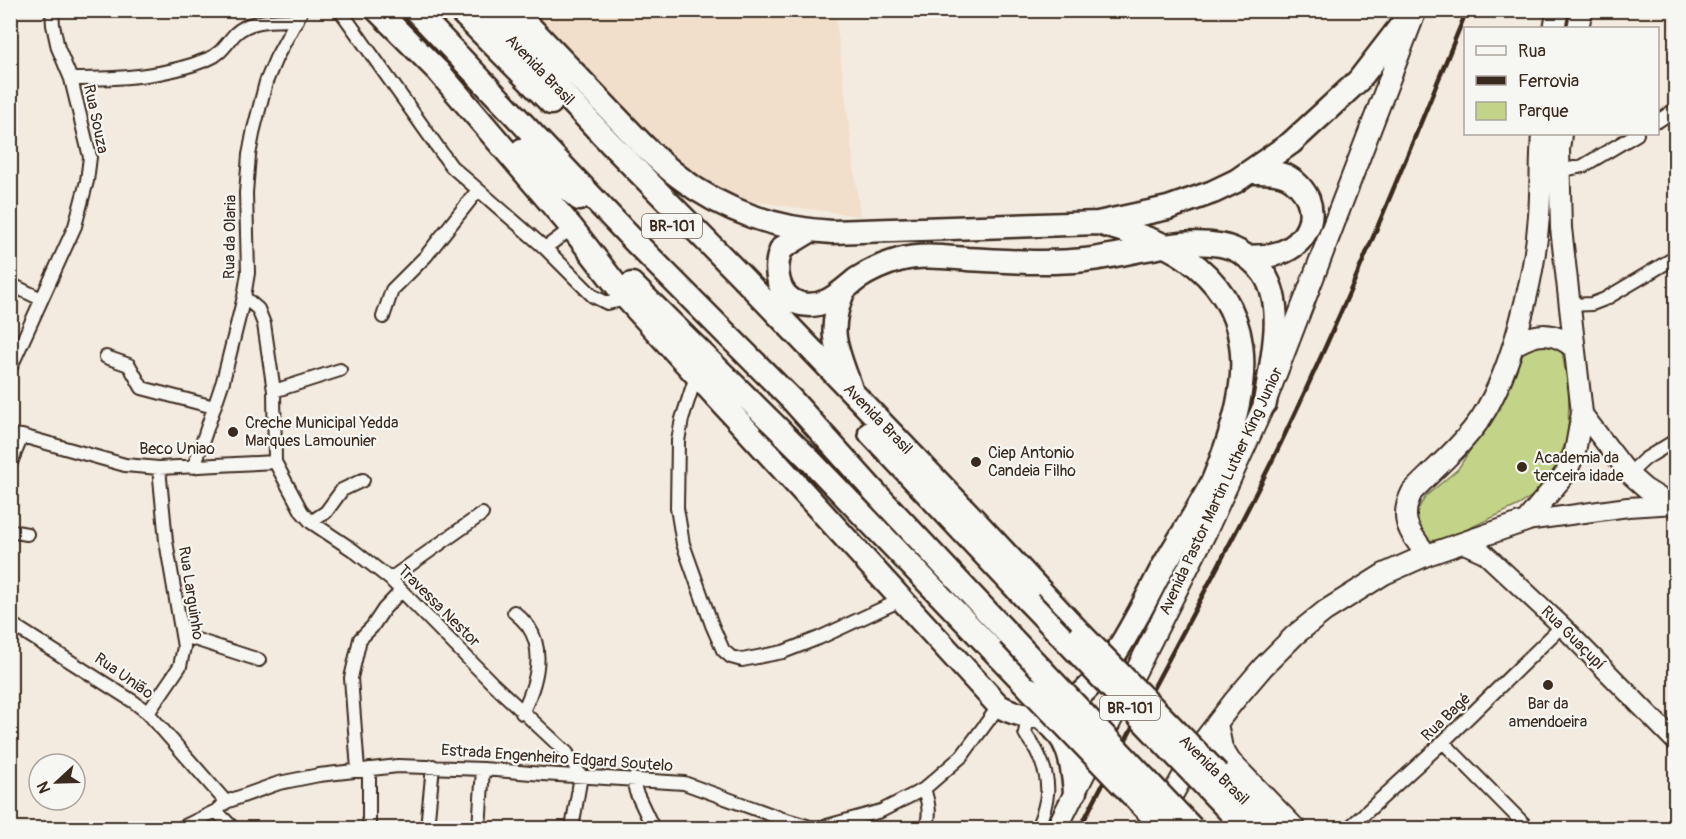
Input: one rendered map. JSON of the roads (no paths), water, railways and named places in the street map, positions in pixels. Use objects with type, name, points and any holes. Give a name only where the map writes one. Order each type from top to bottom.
[{"type":"highway","points":[[377,10],[542,169],[634,242]]},
{"type":"highway","name":"BR-101","points":[[415,10],[634,242],[792,400],[872,489],[1192,828]]},
{"type":"highway","name":"Avenida Brasil","points":[[459,10],[730,285],[1029,602],[1252,822]]},
{"type":"highway","name":"Avenida Brasil","points":[[485,10],[1081,634],[1252,822]]},
{"type":"highway","name":"Avenida Brasil","points":[[514,10],[635,136],[678,177],[711,198],[759,219],[810,231],[832,232],[1098,223]]},
{"type":"highway","points":[[1098,223],[1191,200],[1228,185],[1250,172],[1291,143],[1359,80],[1414,10]]},
{"type":"highway","points":[[438,71],[572,228],[627,299],[999,706],[1014,714],[1034,717],[1054,726],[1067,746],[1075,792]]},
{"type":"highway","points":[[1248,257],[1271,255],[1295,245],[1309,228],[1312,219],[1307,196],[1289,177],[1273,172],[1250,172]]},
{"type":"highway","points":[[1034,717],[1058,711],[1082,693],[1112,658],[1213,481],[1230,434],[1240,398],[1244,372],[1242,342],[1227,301],[1204,273],[1185,257],[1143,237],[1098,223]]},
{"type":"highway","points":[[572,228],[657,308],[811,461],[1164,828]]},
{"type":"highway","points":[[810,231],[782,248],[777,257],[776,267],[777,279],[783,290],[798,303],[808,304],[828,301],[875,269],[900,260],[928,256],[1027,262],[1083,260],[1188,243],[1218,245],[1234,249],[1248,257],[1265,276],[1275,303],[1276,328],[1265,404]]},
{"type":"highway","points":[[843,292],[835,313],[833,331],[840,359],[853,393]]},
{"type":"main road","name":"Avenida Pastor Martin Luther King Junior","points":[[1057,828],[1088,762],[1206,532],[1265,404],[1414,10]]},
{"type":"main road","points":[[1554,27],[1558,10]]},
{"type":"main road","points":[[1578,27],[1582,10]]},
{"type":"main road","points":[[1427,555],[1412,536],[1406,523],[1407,502],[1412,492],[1464,439],[1481,417],[1513,346],[1530,281],[1539,218],[1542,135]]},
{"type":"main road","points":[[1153,828],[1201,744],[1234,700],[1295,635],[1317,617],[1384,574],[1427,555],[1526,521],[1566,472],[1575,452],[1582,413],[1561,228],[1559,171],[1561,135]]},
{"type":"main road","points":[[1513,346],[1531,337],[1551,334],[1565,340],[1574,348]]},
{"type":"main road","name":"Avenida Brasil","points":[[1217,724],[1222,748],[1230,761],[1295,828]]},
{"type":"street","name":"Rua Souza","points":[[10,369],[75,226],[87,181],[90,157],[71,79],[58,48],[52,10]]},
{"type":"street","points":[[340,10],[451,166],[545,248],[593,296],[607,303],[627,299]]},
{"type":"street","points":[[71,79],[131,78],[177,68],[209,59],[222,51],[236,33],[247,26],[299,16]]},
{"type":"street","name":"Rua da Olaria","points":[[194,467],[223,381],[244,297],[248,273],[246,193],[254,129],[266,82],[299,16]]},
{"type":"street","points":[[1659,120],[1676,109]]},
{"type":"street","points":[[1559,171],[1583,166],[1635,135]]},
{"type":"street","points":[[383,317],[392,290],[426,256],[478,190]]},
{"type":"street","points":[[545,248],[572,228]]},
{"type":"street","points":[[1569,305],[1592,304],[1676,257]]},
{"type":"street","points":[[11,285],[41,300]]},
{"type":"street","points":[[244,297],[258,309],[264,324],[274,391],[275,462]]},
{"type":"street","points":[[106,357],[129,365],[141,388],[214,407]]},
{"type":"street","points":[[274,391],[339,370]]},
{"type":"street","points":[[696,376],[682,419],[678,441],[676,508],[683,544],[723,650],[730,657],[742,660],[783,652],[903,599]]},
{"type":"street","points":[[1582,413],[1629,474],[1645,488],[1674,505]]},
{"type":"street","points":[[10,465],[16,436]]},
{"type":"street","name":"Beco Uniao","points":[[16,436],[125,465],[159,468],[275,462]]},
{"type":"street","points":[[1629,474],[1645,459],[1676,441]]},
{"type":"street","name":"Travessa Nestor","points":[[275,462],[293,498],[311,522],[353,550],[390,579],[522,713],[567,753],[581,776]]},
{"type":"street","name":"Rua Larguinho","points":[[148,713],[180,666],[184,647],[166,541],[159,468]]},
{"type":"street","points":[[311,522],[326,513],[342,490],[363,480]]},
{"type":"street","points":[[1526,521],[1674,505]]},
{"type":"street","points":[[390,579],[482,514]]},
{"type":"street","points":[[10,531],[27,534]]},
{"type":"street","name":"Rua Guaçupí","points":[[1462,543],[1473,546],[1484,553],[1562,626],[1676,742]]},
{"type":"street","points":[[369,828],[364,769],[352,705],[351,678],[360,639],[401,591]]},
{"type":"street","points":[[514,612],[528,626],[535,645],[538,663],[532,692],[522,713]]},
{"type":"street","name":"Rua União","points":[[10,623],[118,690],[148,713],[226,802]]},
{"type":"street","name":"Rua Bagé","points":[[1349,828],[1443,742],[1562,626]]},
{"type":"street","points":[[182,634],[259,660]]},
{"type":"street","name":"Estrada Engenheiro Edgard Soutelo","points":[[181,828],[216,811],[226,802],[279,783],[364,769],[433,766],[684,783],[780,818],[810,827],[824,827],[881,811],[924,789],[962,756],[999,706]]},
{"type":"street","points":[[1034,717],[1024,727],[1025,733],[1038,752],[1047,780],[1048,793],[1045,811],[1037,828]]},
{"type":"street","points":[[1443,742],[1528,828]]},
{"type":"street","points":[[427,828],[433,766]]},
{"type":"street","points":[[479,828],[483,769]]},
{"type":"street","points":[[572,828],[581,776]]},
{"type":"street","points":[[633,779],[636,792],[653,828]]},
{"type":"street","points":[[924,789],[929,813],[928,824],[925,828]]},
{"type":"street","points":[[216,811],[233,828]]},
{"type":"railway","points":[[1080,828],[1274,457],[1374,235],[1467,10]]},
{"type":"place","name":"Creche Municipal Yedda Marques Lamounier","points":[[233,432]]},
{"type":"place","name":"Ciep Antonio Candeia Filho","points":[[976,462]]},
{"type":"place","name":"Academia da terceira idade","points":[[1522,467]]},
{"type":"place","name":"Bar da amendoeira","points":[[1548,685]]}]
